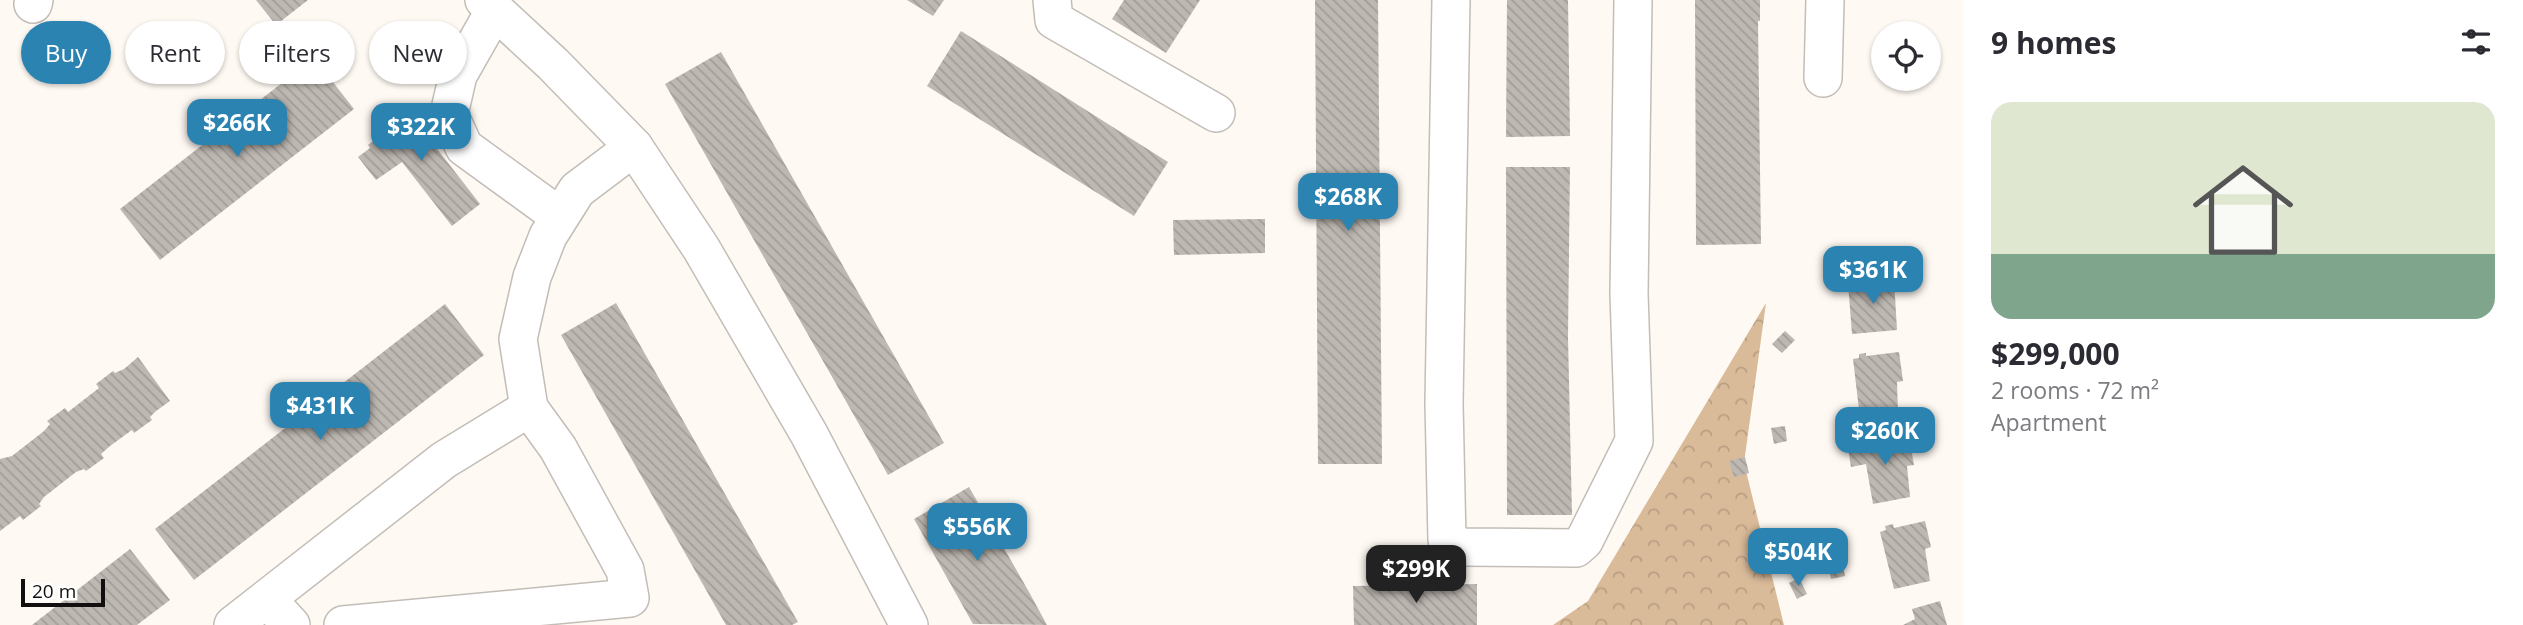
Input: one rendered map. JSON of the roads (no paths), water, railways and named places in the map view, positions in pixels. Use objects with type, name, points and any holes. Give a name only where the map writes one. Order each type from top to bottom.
[{"type":"lane","points":[[1052,0],[1054,20],[1216,113]]},
{"type":"lane","points":[[1451,0],[1444,403],[1447,540],[1462,547],[1576,548],[1584,541],[1634,441],[1629,294],[1633,0]]},
{"type":"lane","points":[[1824,78],[1825,0]]},
{"type":"lane","points":[[559,216],[464,147],[449,114],[458,75],[490,5],[553,64],[634,148],[701,248],[802,423],[909,625]]},
{"type":"lane","points":[[343,625],[630,598],[625,570],[558,448],[529,408],[518,339],[532,277],[559,216],[578,190],[634,148]]},
{"type":"lane","points":[[233,625],[444,460],[529,408]]},
{"type":"lane","points":[[267,599],[291,625]]}]
